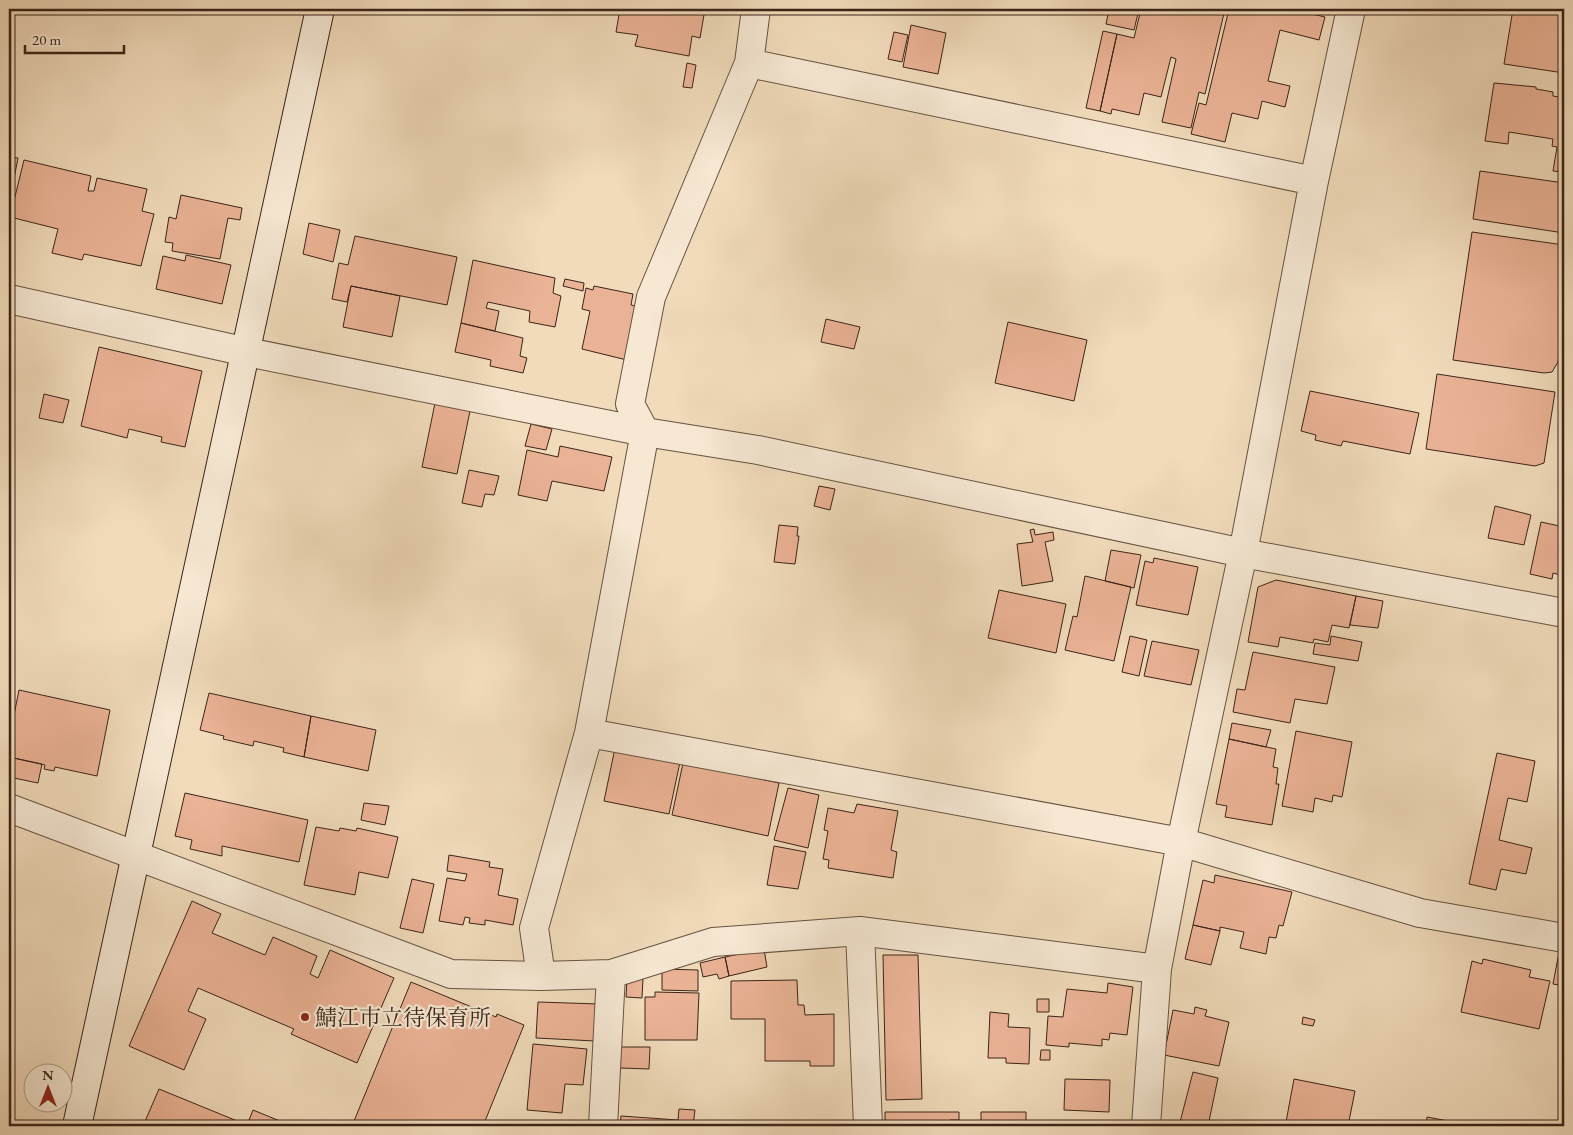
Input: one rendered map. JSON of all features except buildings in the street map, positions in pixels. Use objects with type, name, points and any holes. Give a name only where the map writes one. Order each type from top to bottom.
[{"type":"street","points":[[77,1126],[134,856],[247,352],[320,9]]},
{"type":"street","points":[[541,976],[534,928],[589,732],[645,432],[630,404],[651,297],[749,63],[756,9]]},
{"type":"street","points":[[1146,1126],[1157,969],[1181,842],[1243,553],[1314,181],[1351,9]]},
{"type":"street","points":[[749,63],[1314,181]]},
{"type":"street","points":[[9,299],[247,352],[645,432],[758,450],[1243,553],[1564,613]]},
{"type":"street","points":[[589,732],[1181,842],[1420,913],[1564,938]]},
{"type":"street","points":[[9,808],[451,974],[541,976],[612,974],[713,942],[860,931],[1157,969]]},
{"type":"street","points":[[860,931],[868,1126]]},
{"type":"street","points":[[603,1126],[612,974]]},
{"type":"place","name":"鯖江市立待保育所","points":[[305,1017]]}]
